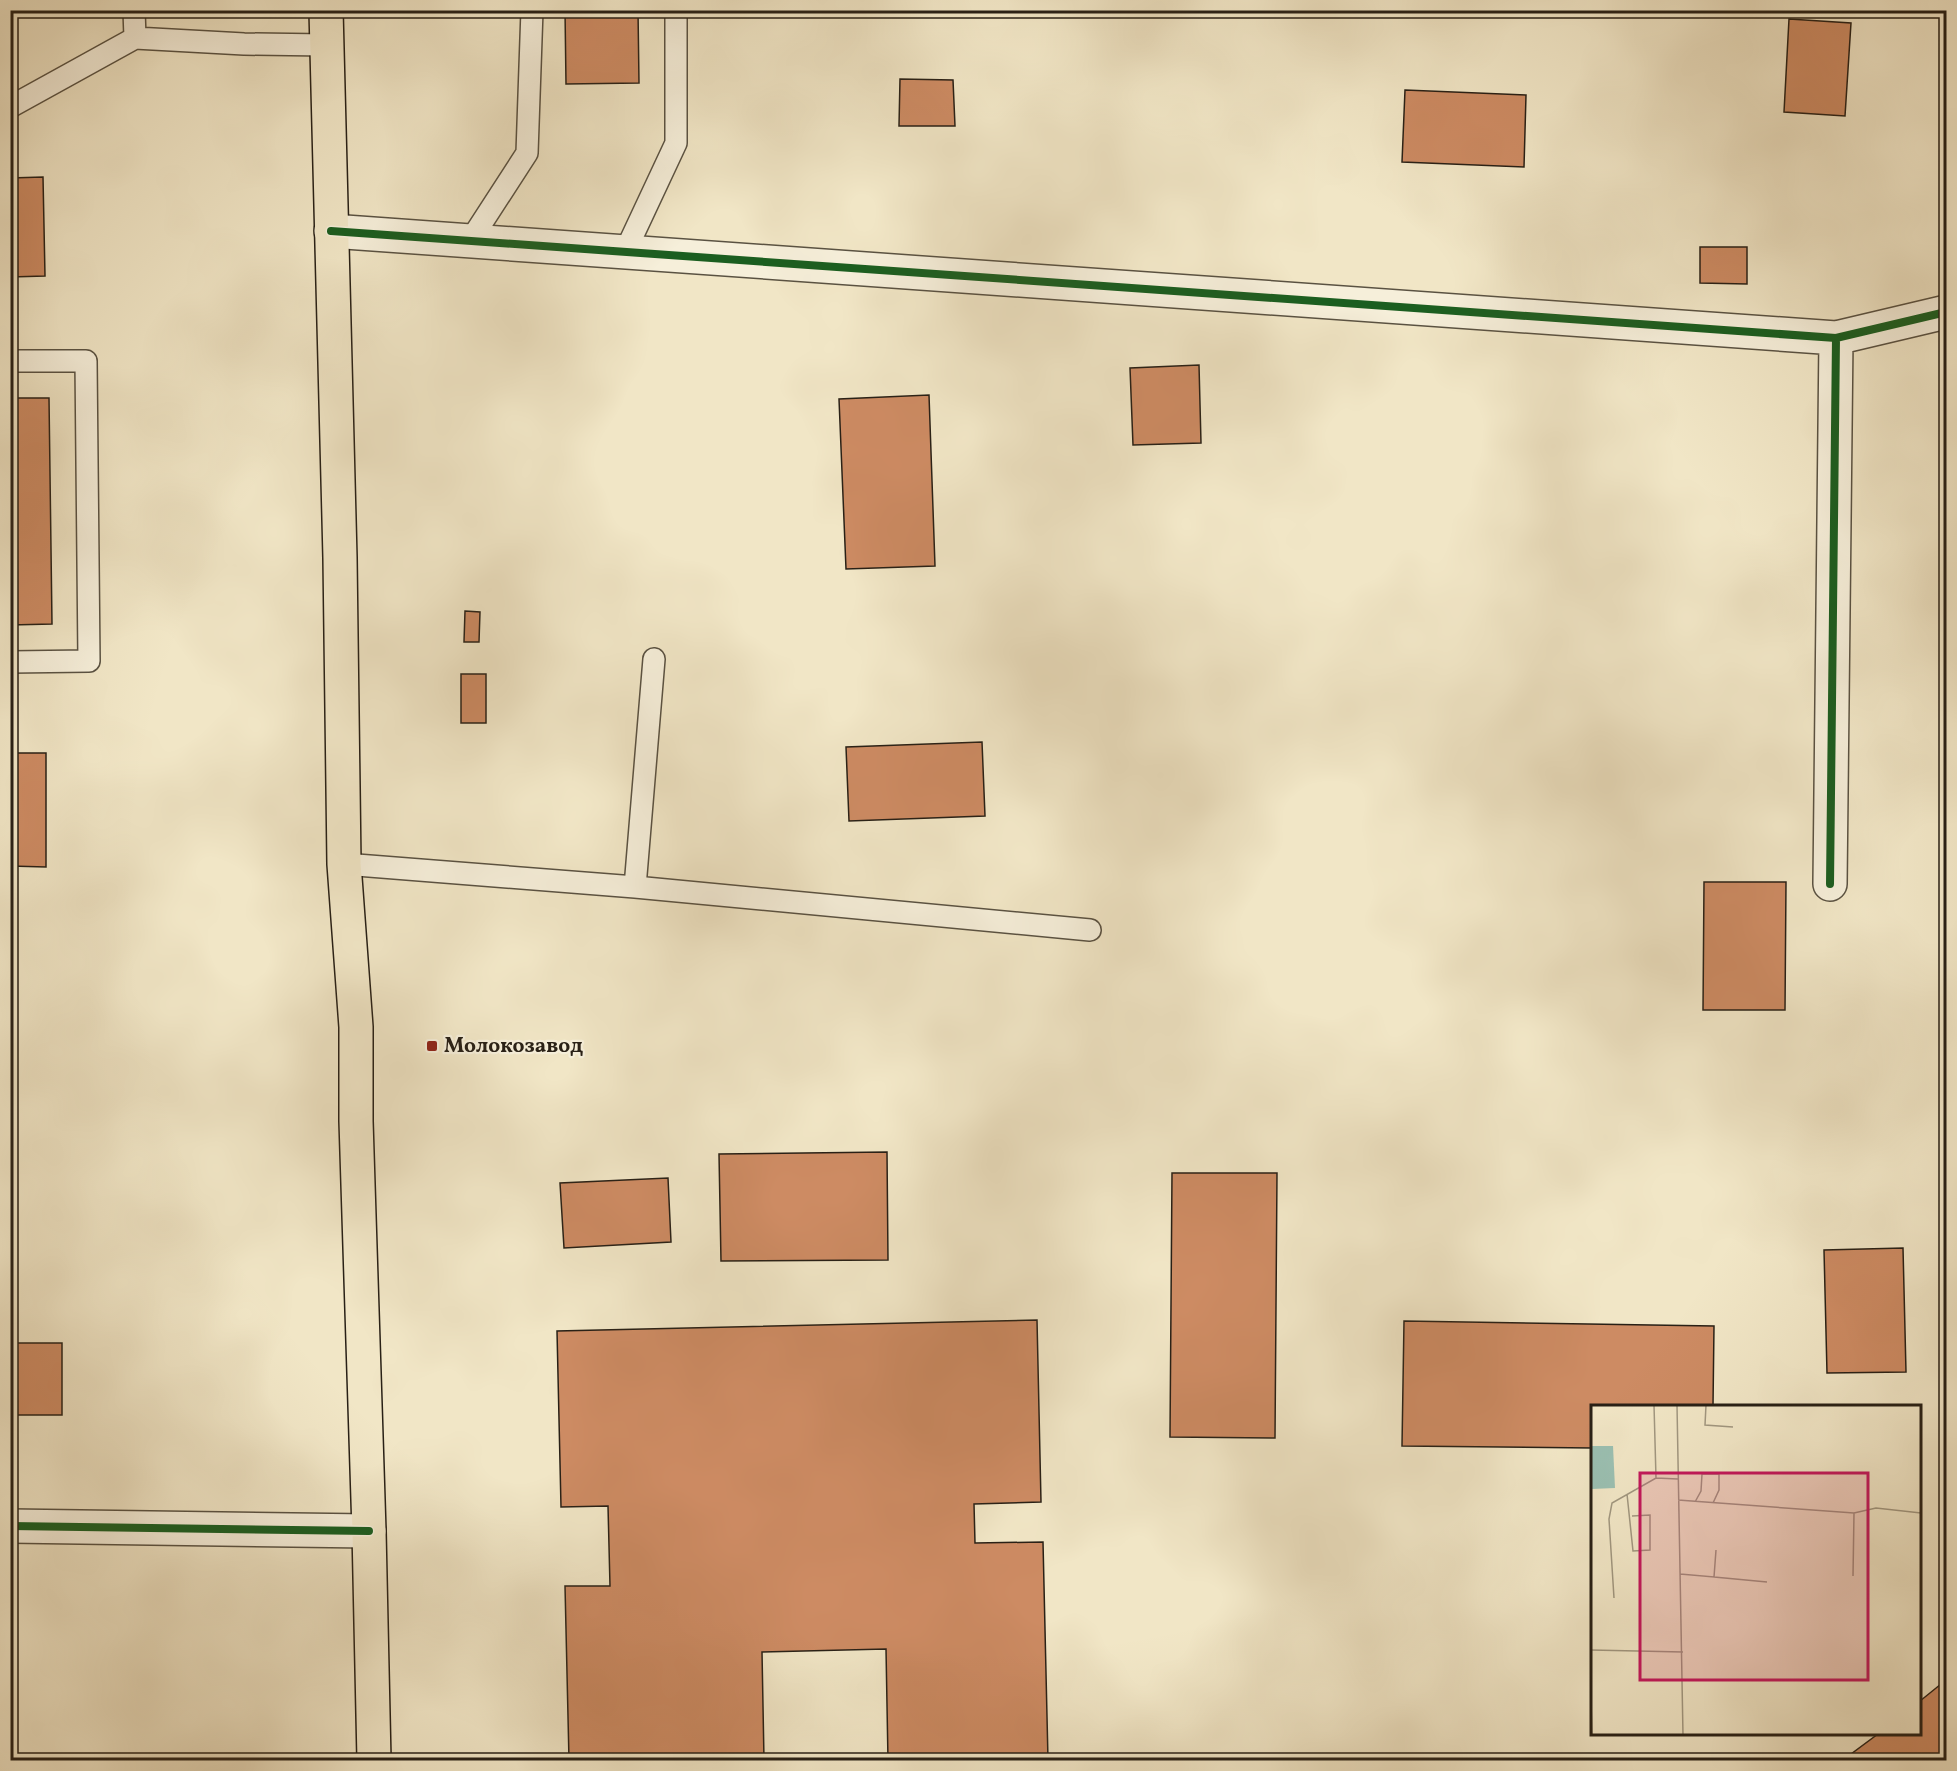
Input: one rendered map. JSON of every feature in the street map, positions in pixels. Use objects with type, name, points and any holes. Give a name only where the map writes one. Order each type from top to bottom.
[{"type":"highway","points":[[326,10],[340,558],[344,864],[356,1028],[356,1121],[374,1761]]},
{"type":"street","points":[[332,231],[1836,338],[1947,312]]},
{"type":"street","points":[[1830,884],[1836,338]]},
{"type":"street","points":[[10,1526],[369,1531]]},
{"type":"lane","points":[[134,10],[135,38]]},
{"type":"lane","points":[[471,241],[527,153],[532,10]]},
{"type":"lane","points":[[625,252],[676,143],[676,10]]},
{"type":"lane","points":[[10,107],[135,38],[244,44],[327,45]]},
{"type":"lane","points":[[10,362],[86,361],[89,661],[10,662]]},
{"type":"lane","points":[[635,887],[654,658]]},
{"type":"lane","points":[[344,864],[635,887],[1090,930]]},
{"type":"building","points":[[565,10],[638,10],[639,83],[566,84]]},
{"type":"building","points":[[1789,19],[1851,23],[1845,116],[1784,112]]},
{"type":"building","points":[[900,79],[953,80],[955,126],[899,126]]},
{"type":"building","points":[[1405,90],[1526,95],[1524,167],[1402,162]]},
{"type":"building","points":[[43,177],[45,276],[10,277],[10,178]]},
{"type":"building","points":[[1700,247],[1747,247],[1747,284],[1700,283]]},
{"type":"building","points":[[1199,365],[1201,443],[1133,445],[1130,368]]},
{"type":"building","points":[[929,395],[935,566],[846,569],[839,399]]},
{"type":"building","points":[[10,398],[49,398],[52,624],[10,625]]},
{"type":"building","points":[[465,611],[480,612],[479,642],[464,642]]},
{"type":"building","points":[[461,674],[486,674],[486,723],[461,723]]},
{"type":"building","points":[[982,742],[985,816],[849,821],[846,747]]},
{"type":"building","points":[[10,753],[46,753],[46,867],[10,866]]},
{"type":"building","points":[[1704,882],[1786,882],[1785,1010],[1703,1010]]},
{"type":"building","points":[[887,1152],[888,1260],[721,1261],[719,1154]]},
{"type":"building","points":[[1172,1173],[1277,1173],[1275,1438],[1170,1437]]},
{"type":"building","points":[[668,1178],[671,1242],[564,1248],[560,1183]]},
{"type":"building","points":[[1903,1248],[1906,1372],[1827,1373],[1824,1250]]},
{"type":"building","points":[[1037,1320],[1041,1502],[974,1504],[975,1543],[1043,1542],[1048,1760],[888,1760],[886,1649],[762,1652],[764,1760],[569,1760],[565,1586],[610,1586],[608,1506],[561,1507],[557,1331]]},
{"type":"building","points":[[1404,1321],[1714,1326],[1713,1405],[1591,1405],[1591,1448],[1402,1446]]},
{"type":"building","points":[[10,1343],[62,1343],[62,1415],[10,1415]]},
{"type":"building","points":[[1946,1680],[1946,1760],[1843,1760],[1877,1735],[1921,1735],[1921,1700]]},
{"type":"cycle path","points":[[331,231],[1836,338],[1946,312]]},
{"type":"cycle path","points":[[1830,884],[1836,338]]},
{"type":"cycle path","points":[[10,1526],[369,1531]]},
{"type":"place","name":"Молокозавод","points":[[432,1046]]}]
